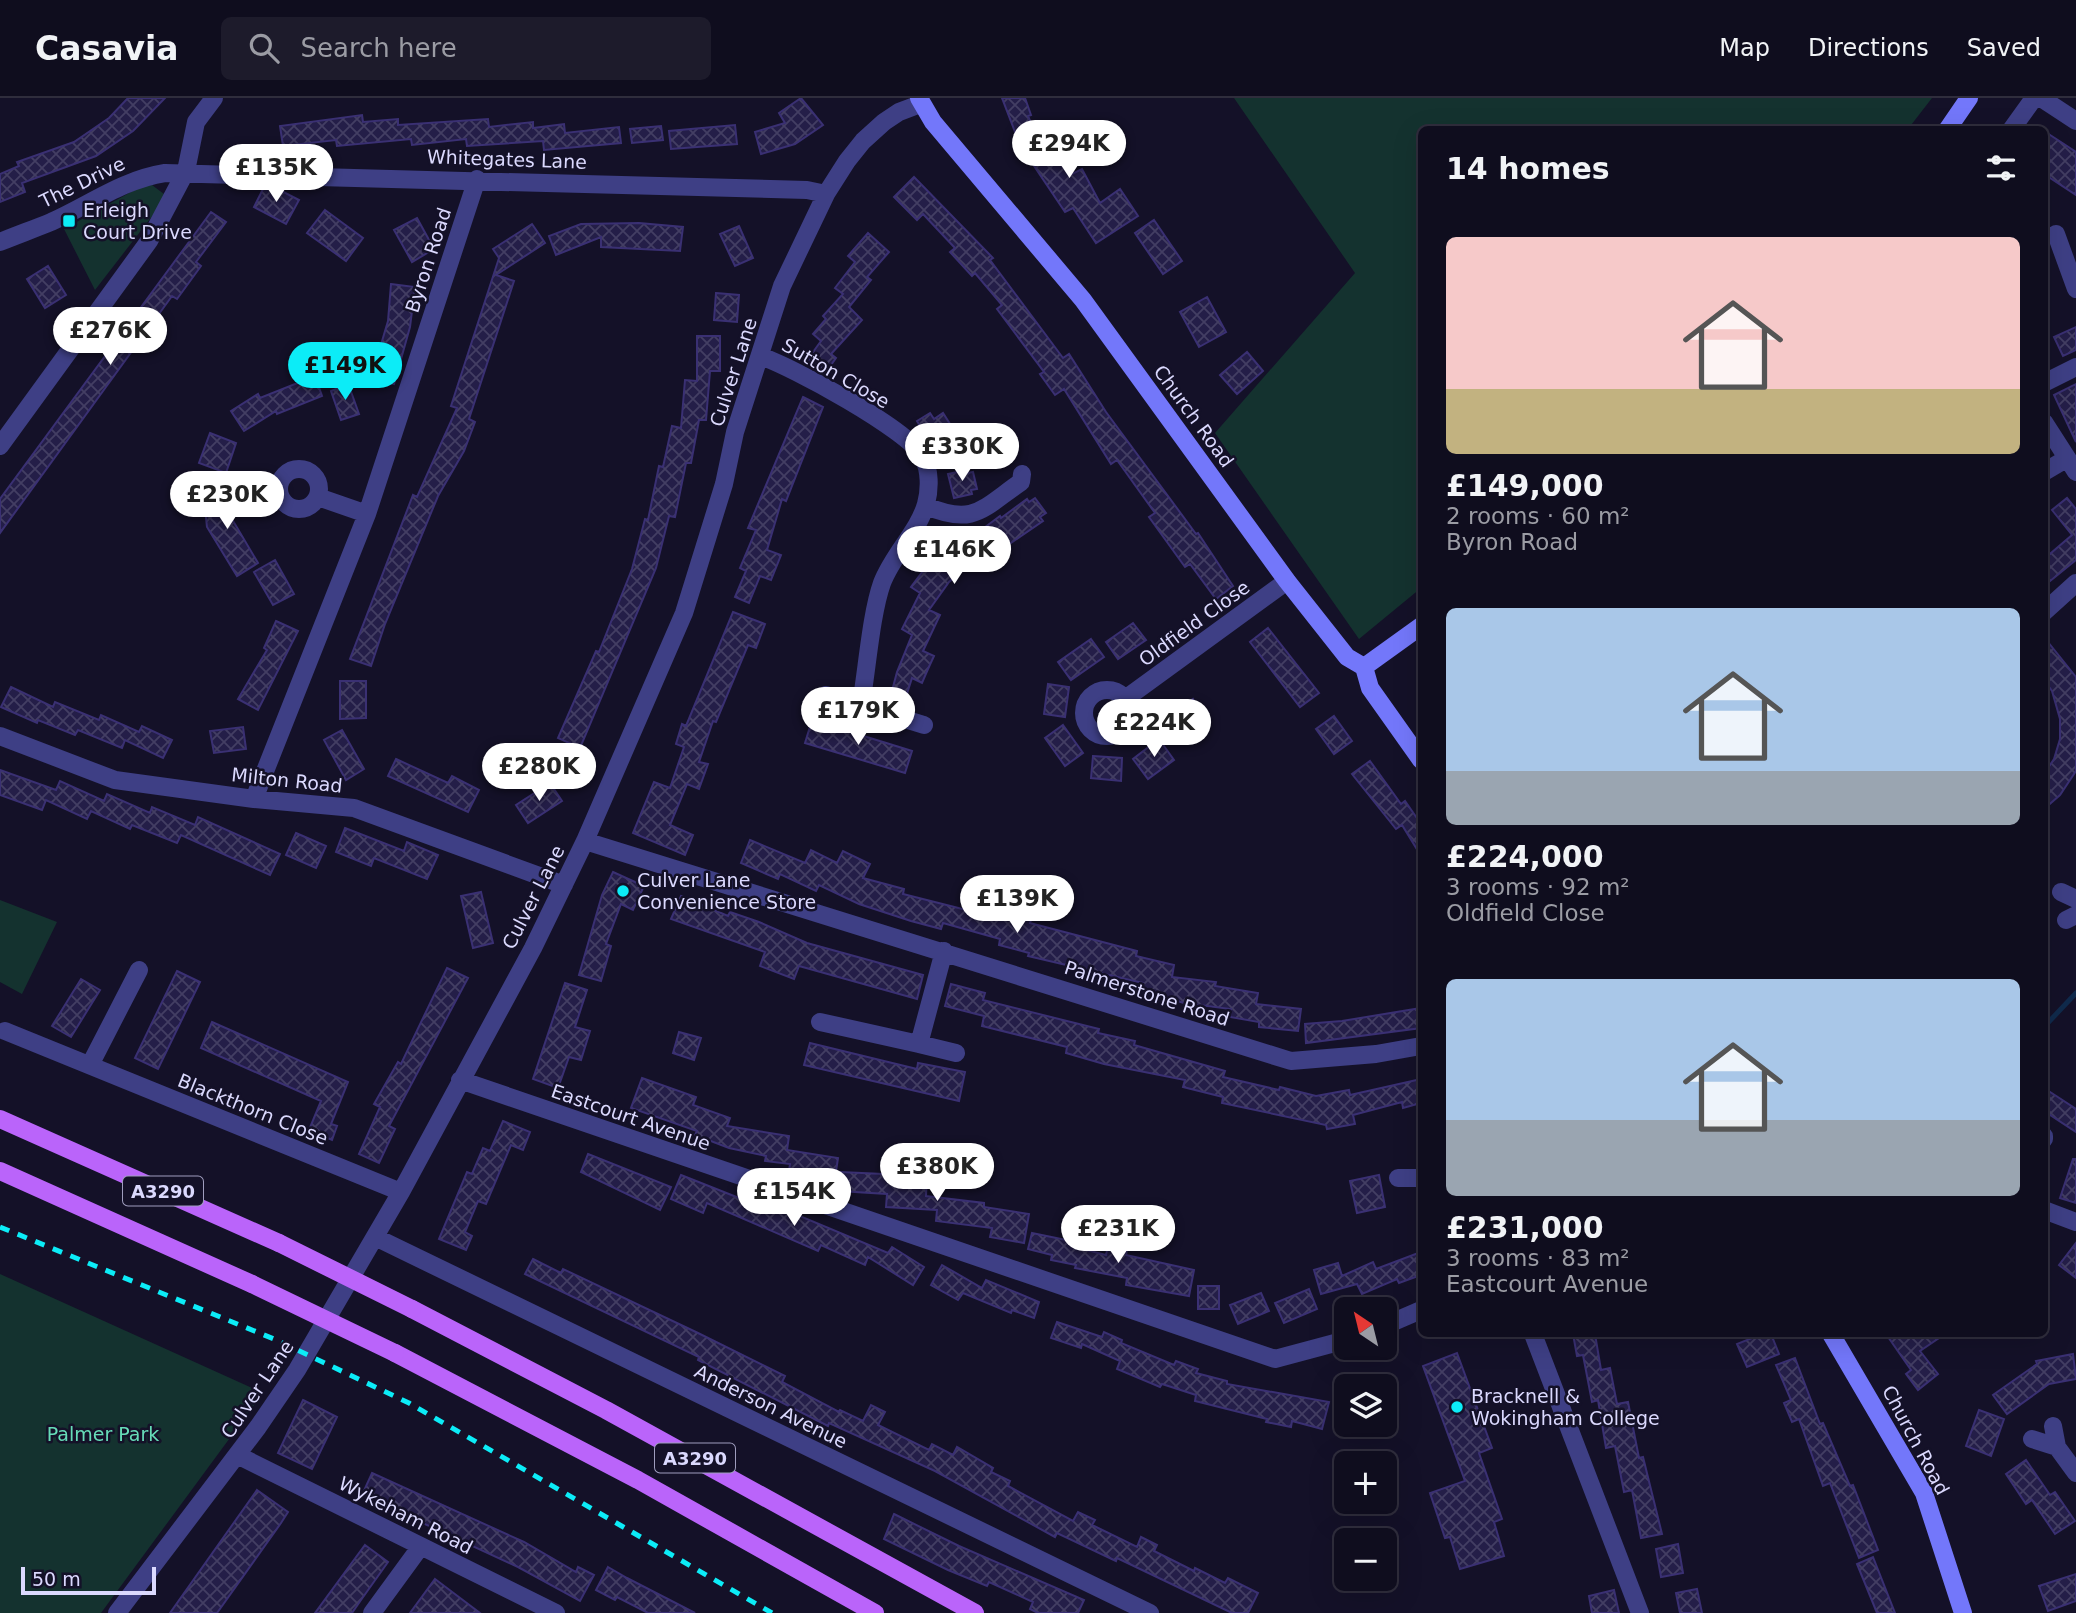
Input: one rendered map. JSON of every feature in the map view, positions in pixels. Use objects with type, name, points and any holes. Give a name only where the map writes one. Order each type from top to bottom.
[{"type":"main road","points":[[1950,126],[1969,98]]},
{"type":"main road","name":"Church Road","points":[[920,101],[1083,300],[1287,581],[1347,657],[1364,667],[1370,688],[1418,756]]},
{"type":"main road","points":[[1364,667],[1418,628]]},
{"type":"main road","name":"A3290","points":[[0,1119],[279,1244],[412,1309],[606,1410],[975,1613]]},
{"type":"main road","name":"A3290","points":[[0,1171],[252,1284],[396,1353],[638,1480],[876,1613]]},
{"type":"main road","name":"Church Road","points":[[1833,1337],[1924,1493],[1963,1613]]},
{"type":"street","points":[[0,446],[149,241],[186,171],[196,122],[214,98]]},
{"type":"street","points":[[2014,126],[2034,98]]},
{"type":"street","points":[[2041,98],[2076,121]]},
{"type":"street","name":"Culver Lane","points":[[117,1613],[233,1461],[297,1370],[401,1192],[564,885],[684,613],[724,484],[735,432],[782,286],[826,194],[863,141],[899,112],[920,101]]},
{"type":"street","name":"Whitegates Lane","points":[[186,171],[807,190],[826,194]]},
{"type":"street","name":"The Drive","points":[[0,242],[52,221],[107,191],[140,177],[186,171]]},
{"type":"street","name":"Byron Road","points":[[254,799],[367,514],[477,179]]},
{"type":"street","points":[[2056,234],[2076,289]]},
{"type":"street","name":"Sutton Close","points":[[760,356],[786,365],[890,428],[923,456]]},
{"type":"street","points":[[2048,381],[2076,367]]},
{"type":"street","points":[[2048,428],[2071,465],[2048,471]]},
{"type":"street","points":[[861,704],[881,585],[896,553],[926,506],[930,484],[923,456],[955,434]]},
{"type":"street","points":[[926,506],[951,516],[973,515],[1021,482],[1022,474]]},
{"type":"street","points":[[318,497],[367,514]]},
{"type":"street","name":"Oldfield Close","points":[[1125,699],[1287,581]]},
{"type":"street","points":[[2048,608],[2076,583]]},
{"type":"street","points":[[826,695],[924,725]]},
{"type":"street","name":"Milton Road","points":[[0,736],[115,780],[254,799],[354,808],[564,885]]},
{"type":"street","name":"Palmerstone Road","points":[[585,841],[1291,1061],[1376,1055],[1418,1046]]},
{"type":"street","points":[[919,1044],[944,951]]},
{"type":"street","points":[[90,1065],[139,970]]},
{"type":"street","points":[[820,1022],[956,1053]]},
{"type":"street","name":"Blackthorn Close","points":[[5,1031],[401,1192]]},
{"type":"street","name":"Eastcourt Avenue","points":[[460,1080],[1275,1359],[1334,1343]]},
{"type":"street","points":[[1398,1178],[1418,1178]]},
{"type":"street","points":[[2048,1212],[2076,1222]]},
{"type":"street","name":"Anderson Avenue","points":[[375,1237],[1150,1613]]},
{"type":"street","points":[[1397,1320],[1418,1311]]},
{"type":"street","points":[[1534,1337],[1640,1613]]},
{"type":"street","points":[[2053,1426],[2057,1447],[2076,1474]]},
{"type":"street","points":[[2032,1439],[2057,1447]]},
{"type":"street","name":"Wykeham Road","points":[[233,1461],[265,1467],[556,1613]]},
{"type":"street","points":[[372,1613],[421,1546]]},
{"type":"green space","points":[[1234,98],[1932,98],[1910,126],[1418,126],[1418,590],[1359,639],[1215,433],[1355,273]]},
{"type":"green space","points":[[152,185],[164,194],[160,206],[95,290],[64,229],[140,187]]},
{"type":"green space","points":[[0,900],[57,922],[22,994],[0,982]]},
{"type":"green space","name":"Palmer Park","points":[[0,1274],[263,1393],[101,1613],[0,1613]]},
{"type":"building","points":[[128,98],[165,98],[133,131],[96,156],[22,183],[25,192],[0,202],[0,174],[19,166],[17,162],[74,142],[109,118]]},
{"type":"building","points":[[801,98],[823,125],[795,144],[761,154],[755,132],[785,123],[779,113]]},
{"type":"building","points":[[1002,98],[1025,98],[1031,115],[1028,116],[1045,156],[1057,149],[1072,174],[1082,169],[1100,203],[1120,189],[1138,216],[1096,243],[1073,208],[1065,212],[1028,157],[1025,158]]},
{"type":"building","points":[[362,115],[363,122],[398,119],[398,125],[488,119],[489,127],[533,122],[533,128],[564,124],[565,133],[619,127],[621,143],[544,150],[543,141],[467,146],[466,139],[412,145],[411,139],[337,146],[336,140],[283,146],[280,126]]},
{"type":"building","points":[[735,125],[737,144],[671,149],[669,131]]},
{"type":"building","points":[[661,126],[663,140],[632,143],[630,129]]},
{"type":"building","points":[[2048,134],[2076,152],[2076,195],[2048,177]]},
{"type":"building","points":[[914,177],[993,258],[990,260],[1063,358],[1069,354],[1106,412],[1196,534],[1198,533],[1233,586],[1216,599],[1190,564],[1185,567],[1149,517],[1155,513],[1117,460],[1111,464],[1064,389],[1055,395],[1040,374],[1044,372],[997,309],[1002,305],[975,273],[972,276],[950,252],[955,248],[923,214],[917,220],[894,197]]},
{"type":"building","points":[[264,187],[274,187],[299,200],[286,224],[254,207]]},
{"type":"building","points":[[325,210],[363,238],[346,261],[307,233]]},
{"type":"building","points":[[211,212],[226,222],[196,262],[201,266],[177,299],[172,296],[0,533],[0,499]]},
{"type":"building","points":[[417,218],[434,249],[412,262],[394,230]]},
{"type":"building","points":[[1154,220],[1182,261],[1163,274],[1135,233]]},
{"type":"building","points":[[639,223],[683,227],[680,251],[601,247],[601,237],[556,255],[549,236],[581,224]]},
{"type":"building","points":[[532,224],[545,243],[496,275],[514,281],[469,419],[475,422],[464,451],[438,496],[385,624],[371,666],[350,659],[413,495],[417,497],[457,408],[451,406],[499,258],[493,249]]},
{"type":"building","points":[[739,226],[753,258],[735,266],[720,234]]},
{"type":"building","points":[[868,233],[889,252],[867,277],[871,280],[849,307],[862,320],[831,354],[836,358],[826,372],[808,359],[821,341],[813,334],[826,319],[823,316],[843,294],[835,288],[855,262],[848,256]]},
{"type":"building","points":[[48,266],[66,295],[45,308],[27,279]]},
{"type":"building","points":[[391,284],[415,287],[410,327],[394,384],[371,378],[388,321]]},
{"type":"building","points":[[716,293],[739,295],[737,322],[714,320]]},
{"type":"building","points":[[1207,297],[1226,332],[1199,347],[1180,312]]},
{"type":"building","points":[[2076,327],[2076,350],[2063,356],[2054,337]]},
{"type":"building","points":[[697,336],[720,336],[720,371],[710,371],[706,420],[699,420],[691,463],[686,463],[675,517],[669,516],[656,568],[580,748],[558,738],[596,651],[599,652],[632,569],[645,519],[648,520],[659,466],[663,467],[672,426],[681,428],[685,380],[697,381]]},
{"type":"building","points":[[1247,352],[1263,371],[1237,394],[1220,375]]},
{"type":"building","points":[[315,376],[322,396],[277,414],[276,411],[244,431],[231,411],[258,394],[260,398]]},
{"type":"building","points":[[2076,384],[2076,442],[2054,395]]},
{"type":"building","points":[[349,386],[359,414],[341,420],[331,391]]},
{"type":"building","points":[[803,397],[823,407],[786,501],[782,499],[767,550],[781,555],[771,580],[760,576],[749,603],[735,597],[746,571],[740,568],[756,530],[748,528]]},
{"type":"building","points":[[930,413],[934,419],[943,413],[950,424],[928,439],[917,421]]},
{"type":"building","points":[[210,433],[236,443],[226,473],[199,463]]},
{"type":"building","points":[[966,470],[967,473],[973,472],[977,489],[971,490],[972,494],[954,498],[948,474]]},
{"type":"building","points":[[226,487],[229,514],[258,563],[237,576],[207,527],[203,490]]},
{"type":"building","points":[[1035,498],[1046,513],[1040,517],[1043,521],[992,556],[988,550],[949,582],[929,610],[940,615],[923,651],[934,656],[922,683],[912,678],[903,706],[889,702],[897,672],[912,635],[902,629],[920,593],[911,587],[929,563],[960,536],[965,542],[1027,499],[1029,502]]},
{"type":"building","points":[[2067,498],[2076,509],[2076,560],[2048,583],[2048,556],[2072,535],[2052,510]]},
{"type":"building","points":[[275,560],[294,594],[273,605],[254,572]]},
{"type":"building","points":[[733,612],[765,624],[756,648],[748,645],[716,722],[713,721],[699,762],[708,764],[699,789],[687,784],[670,825],[693,835],[685,855],[633,833],[654,782],[670,788],[684,747],[676,744],[682,724],[686,726]]},
{"type":"building","points":[[276,621],[298,631],[258,710],[238,699],[267,650],[264,648]]},
{"type":"building","points":[[1133,623],[1146,640],[1118,659],[1106,642]]},
{"type":"building","points":[[1268,628],[1319,693],[1300,707],[1250,642]]},
{"type":"building","points":[[1091,639],[1104,657],[1071,680],[1058,662]]},
{"type":"building","points":[[2048,642],[2076,677],[2076,771],[2060,795],[2048,806],[2048,768],[2054,759],[2060,739],[2060,719],[2048,686]]},
{"type":"building","points":[[340,681],[366,681],[366,718],[340,719]]},
{"type":"building","points":[[1048,684],[1069,687],[1065,717],[1044,714]]},
{"type":"building","points":[[11,687],[53,707],[55,702],[99,720],[101,715],[139,732],[142,726],[172,740],[163,758],[125,740],[122,748],[78,730],[75,735],[38,720],[37,723],[1,707]]},
{"type":"building","points":[[1193,699],[1204,716],[1177,734],[1166,717]]},
{"type":"building","points":[[1334,716],[1352,741],[1334,754],[1316,729]]},
{"type":"building","points":[[812,720],[912,751],[905,773],[805,743]]},
{"type":"building","points":[[1063,725],[1083,753],[1065,766],[1045,738]]},
{"type":"building","points":[[243,727],[246,749],[214,753],[210,731]]},
{"type":"building","points":[[342,730],[364,769],[346,780],[324,740]]},
{"type":"building","points":[[1159,739],[1174,760],[1148,779],[1133,759]]},
{"type":"building","points":[[1093,756],[1122,758],[1121,781],[1091,778]]},
{"type":"building","points":[[396,759],[448,783],[452,776],[479,790],[468,812],[388,776]]},
{"type":"building","points":[[1370,761],[1401,804],[1405,801],[1418,820],[1418,851],[1402,825],[1396,829],[1352,774]]},
{"type":"building","points":[[0,770],[56,790],[60,781],[104,801],[107,794],[150,813],[152,807],[195,825],[198,817],[280,854],[270,875],[181,835],[177,843],[132,825],[130,829],[91,811],[87,819],[46,800],[42,810],[0,795]]},
{"type":"building","points":[[550,783],[562,801],[528,823],[516,805]]},
{"type":"building","points":[[345,828],[404,851],[407,842],[438,855],[427,879],[374,858],[371,866],[336,852]]},
{"type":"building","points":[[296,833],[326,846],[316,868],[286,855]]},
{"type":"building","points":[[750,840],[805,863],[811,850],[837,863],[843,851],[870,864],[863,878],[904,889],[903,894],[1006,920],[1007,914],[1031,920],[1030,923],[1137,951],[1136,956],[1174,965],[1172,977],[1216,982],[1215,986],[1258,993],[1256,1004],[1301,1009],[1298,1031],[1259,1027],[1259,1022],[1230,1017],[1231,1009],[1184,1003],[1141,991],[1143,983],[1028,956],[1029,953],[999,945],[1000,939],[943,923],[941,929],[911,921],[859,904],[819,885],[816,891],[780,874],[778,879],[741,863]]},
{"type":"building","points":[[613,872],[644,886],[633,910],[621,904],[606,944],[611,946],[601,981],[579,975],[602,895]]},
{"type":"building","points":[[481,892],[493,943],[473,948],[461,896]]},
{"type":"building","points":[[681,896],[728,916],[730,912],[759,922],[807,943],[923,975],[917,999],[799,966],[794,979],[760,966],[765,952],[671,919]]},
{"type":"building","points":[[447,968],[468,978],[389,1126],[395,1129],[379,1163],[359,1154],[380,1107],[374,1104],[398,1062],[401,1064]]},
{"type":"building","points":[[177,971],[200,982],[158,1069],[135,1058]]},
{"type":"building","points":[[81,979],[100,990],[71,1037],[52,1026]]},
{"type":"building","points":[[565,983],[587,990],[575,1027],[590,1031],[581,1060],[569,1057],[558,1088],[533,1079]]},
{"type":"building","points":[[951,984],[985,993],[983,1000],[1099,1029],[1098,1033],[1135,1041],[1134,1045],[1225,1071],[1223,1077],[1316,1096],[1349,1090],[1350,1095],[1418,1080],[1418,1104],[1403,1108],[1402,1102],[1353,1115],[1355,1124],[1327,1129],[1326,1125],[1222,1103],[1223,1097],[1183,1087],[1185,1080],[1104,1064],[1066,1053],[1067,1047],[982,1026],[984,1016],[945,1006]]},
{"type":"building","points":[[1418,1008],[1418,1028],[1306,1043],[1305,1024]]},
{"type":"building","points":[[212,1022],[348,1082],[331,1124],[337,1126],[332,1140],[309,1130],[321,1101],[201,1048]]},
{"type":"building","points":[[679,1032],[701,1038],[694,1060],[673,1053]]},
{"type":"building","points":[[810,1043],[917,1069],[918,1063],[965,1072],[959,1101],[804,1065]]},
{"type":"building","points":[[642,1078],[696,1097],[693,1105],[730,1118],[727,1126],[789,1136],[787,1150],[838,1158],[835,1178],[789,1171],[790,1164],[765,1161],[766,1156],[729,1148],[695,1135],[697,1131],[631,1108]]},
{"type":"building","points":[[2048,1091],[2076,1109],[2076,1132],[2048,1114]]},
{"type":"building","points":[[503,1121],[530,1132],[523,1150],[511,1145],[486,1204],[478,1201],[465,1232],[472,1236],[466,1250],[439,1239],[467,1172],[472,1174],[483,1148],[490,1151]]},
{"type":"building","points":[[588,1154],[671,1187],[660,1210],[581,1172]]},
{"type":"building","points":[[2073,1159],[2076,1159],[2076,1203],[2060,1198]]},
{"type":"building","points":[[840,1172],[927,1176],[926,1196],[984,1203],[984,1207],[1029,1214],[1024,1243],[990,1237],[992,1228],[936,1221],[937,1210],[886,1207],[887,1194],[839,1191]]},
{"type":"building","points":[[681,1175],[767,1209],[769,1203],[888,1253],[892,1247],[924,1267],[913,1285],[868,1257],[865,1265],[821,1245],[818,1251],[707,1203],[703,1213],[671,1199]]},
{"type":"building","points":[[1379,1175],[1385,1207],[1357,1213],[1350,1181]]},
{"type":"building","points":[[1032,1233],[1076,1242],[1075,1247],[1106,1255],[1109,1242],[1128,1245],[1126,1255],[1194,1270],[1189,1296],[1126,1285],[1127,1278],[1075,1268],[1076,1265],[1051,1260],[1052,1255],[1028,1249]]},
{"type":"building","points":[[2076,1243],[2076,1278],[2059,1265]]},
{"type":"building","points":[[1418,1253],[1418,1276],[1399,1283],[1397,1279],[1362,1294],[1357,1284],[1321,1294],[1314,1270],[1338,1263],[1342,1276],[1373,1262],[1376,1269]]},
{"type":"building","points":[[533,1259],[561,1273],[563,1269],[785,1376],[782,1382],[839,1412],[840,1410],[863,1421],[871,1405],[885,1412],[878,1425],[929,1450],[932,1444],[953,1455],[957,1447],[993,1468],[991,1472],[1010,1481],[1008,1486],[1073,1521],[1078,1512],[1095,1520],[1092,1525],[1137,1547],[1141,1537],[1157,1545],[1154,1551],[1194,1571],[1195,1568],[1225,1583],[1228,1578],[1258,1593],[1248,1613],[1232,1613],[1117,1558],[1116,1561],[1057,1533],[1055,1537],[935,1471],[829,1423],[828,1426],[698,1360],[699,1357],[525,1274]]},
{"type":"building","points":[[942,1265],[982,1288],[986,1280],[1039,1302],[1034,1318],[1012,1310],[1011,1313],[963,1293],[958,1300],[931,1285]]},
{"type":"building","points":[[1198,1286],[1219,1286],[1219,1309],[1198,1309]]},
{"type":"building","points":[[1309,1289],[1317,1309],[1284,1323],[1275,1303]]},
{"type":"building","points":[[1261,1293],[1269,1311],[1238,1324],[1230,1305]]},
{"type":"building","points":[[1057,1322],[1102,1337],[1104,1332],[1122,1340],[1121,1343],[1174,1365],[1176,1361],[1198,1369],[1196,1373],[1227,1381],[1227,1384],[1329,1402],[1322,1429],[1292,1421],[1291,1427],[1266,1422],[1267,1419],[1195,1401],[1196,1395],[1162,1384],[1160,1387],[1117,1369],[1120,1361],[1082,1344],[1081,1348],[1051,1338]]},
{"type":"building","points":[[1574,1337],[1596,1337],[1601,1370],[1610,1368],[1617,1404],[1628,1402],[1639,1458],[1643,1457],[1662,1534],[1641,1538],[1632,1490],[1624,1492],[1615,1446],[1606,1448],[1598,1400],[1592,1402],[1583,1355],[1577,1356]]},
{"type":"building","points":[[1754,1337],[1772,1337],[1779,1354],[1747,1367],[1737,1344]]},
{"type":"building","points":[[1888,1337],[1941,1337],[1920,1351],[1938,1374],[1918,1390],[1906,1374],[1911,1370]]},
{"type":"building","points":[[1457,1353],[1492,1448],[1479,1453],[1502,1519],[1494,1522],[1504,1556],[1460,1569],[1450,1537],[1445,1538],[1430,1493],[1465,1481],[1423,1366]]},
{"type":"building","points":[[2073,1354],[2076,1379],[2049,1384],[2007,1414],[1993,1395],[2037,1364],[2036,1361]]},
{"type":"building","points":[[1795,1358],[1820,1424],[1823,1423],[1850,1486],[1853,1485],[1878,1550],[1859,1558],[1830,1483],[1823,1486],[1799,1419],[1792,1422],[1784,1403],[1791,1400],[1776,1365]]},
{"type":"building","points":[[303,1400],[337,1417],[312,1469],[278,1453]]},
{"type":"building","points":[[1979,1410],[2004,1419],[1991,1456],[1966,1446]]},
{"type":"building","points":[[2026,1460],[2050,1495],[2055,1492],[2075,1521],[2055,1534],[2032,1500],[2026,1504],[2006,1474]]},
{"type":"building","points":[[372,1473],[524,1542],[576,1572],[578,1567],[594,1575],[580,1601],[518,1567],[362,1495]]},
{"type":"building","points":[[257,1490],[288,1512],[281,1523],[217,1613],[170,1613]]},
{"type":"building","points":[[894,1514],[959,1546],[1084,1600],[1078,1613],[1038,1613],[1030,1609],[1033,1602],[989,1582],[987,1586],[948,1570],[884,1539]]},
{"type":"building","points":[[1678,1544],[1683,1573],[1661,1577],[1656,1549]]},
{"type":"building","points":[[365,1545],[388,1562],[352,1613],[315,1613]]},
{"type":"building","points":[[1873,1557],[1895,1613],[1877,1613],[1857,1564]]},
{"type":"building","points":[[608,1567],[695,1613],[648,1613],[596,1590]]},
{"type":"building","points":[[2076,1574],[2076,1601],[2048,1611],[2039,1586]]},
{"type":"building","points":[[435,1579],[480,1613],[410,1613]]},
{"type":"building","points":[[1697,1589],[1702,1613],[1680,1613],[1676,1593]]},
{"type":"building","points":[[1614,1590],[1619,1613],[1592,1613],[1589,1596]]},
{"type":"waterway","points":[[2048,1023],[2076,993]]},
{"type":"railway","points":[[0,1227],[274,1339],[409,1403],[772,1613]]},
{"type":"place","name":"Erleigh Court Drive","points":[[69,221]]},
{"type":"place","name":"Culver Lane Convenience Store","points":[[623,891]]},
{"type":"place","name":"Bracknell & Wokingham College","points":[[1457,1407]]}]
